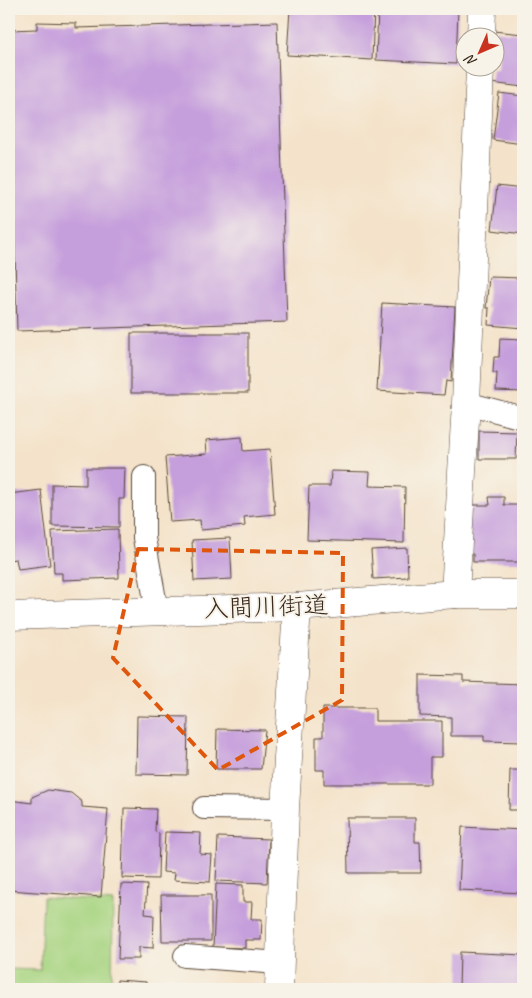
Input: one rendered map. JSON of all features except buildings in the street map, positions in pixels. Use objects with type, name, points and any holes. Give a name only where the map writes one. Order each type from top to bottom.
[{"type":"street","points":[[481,28],[482,9]]},
{"type":"street","points":[[455,594],[466,402],[480,78]]},
{"type":"street","name":"入間川街道","points":[[9,616],[297,607],[455,594],[523,594]]},
{"type":"street","points":[[279,976],[285,809],[297,607]]},
{"type":"lane","points":[[466,402],[523,418]]},
{"type":"lane","points":[[144,477],[144,538],[157,611]]},
{"type":"lane","points":[[204,808],[285,809]]},
{"type":"lane","points":[[185,956],[279,976]]},
{"type":"highlighted area","points":[[138,549],[343,553],[342,700],[218,770],[113,658]]},
{"type":"green space","points":[[43,897],[113,902],[112,989],[9,989],[9,969],[40,970]]}]
